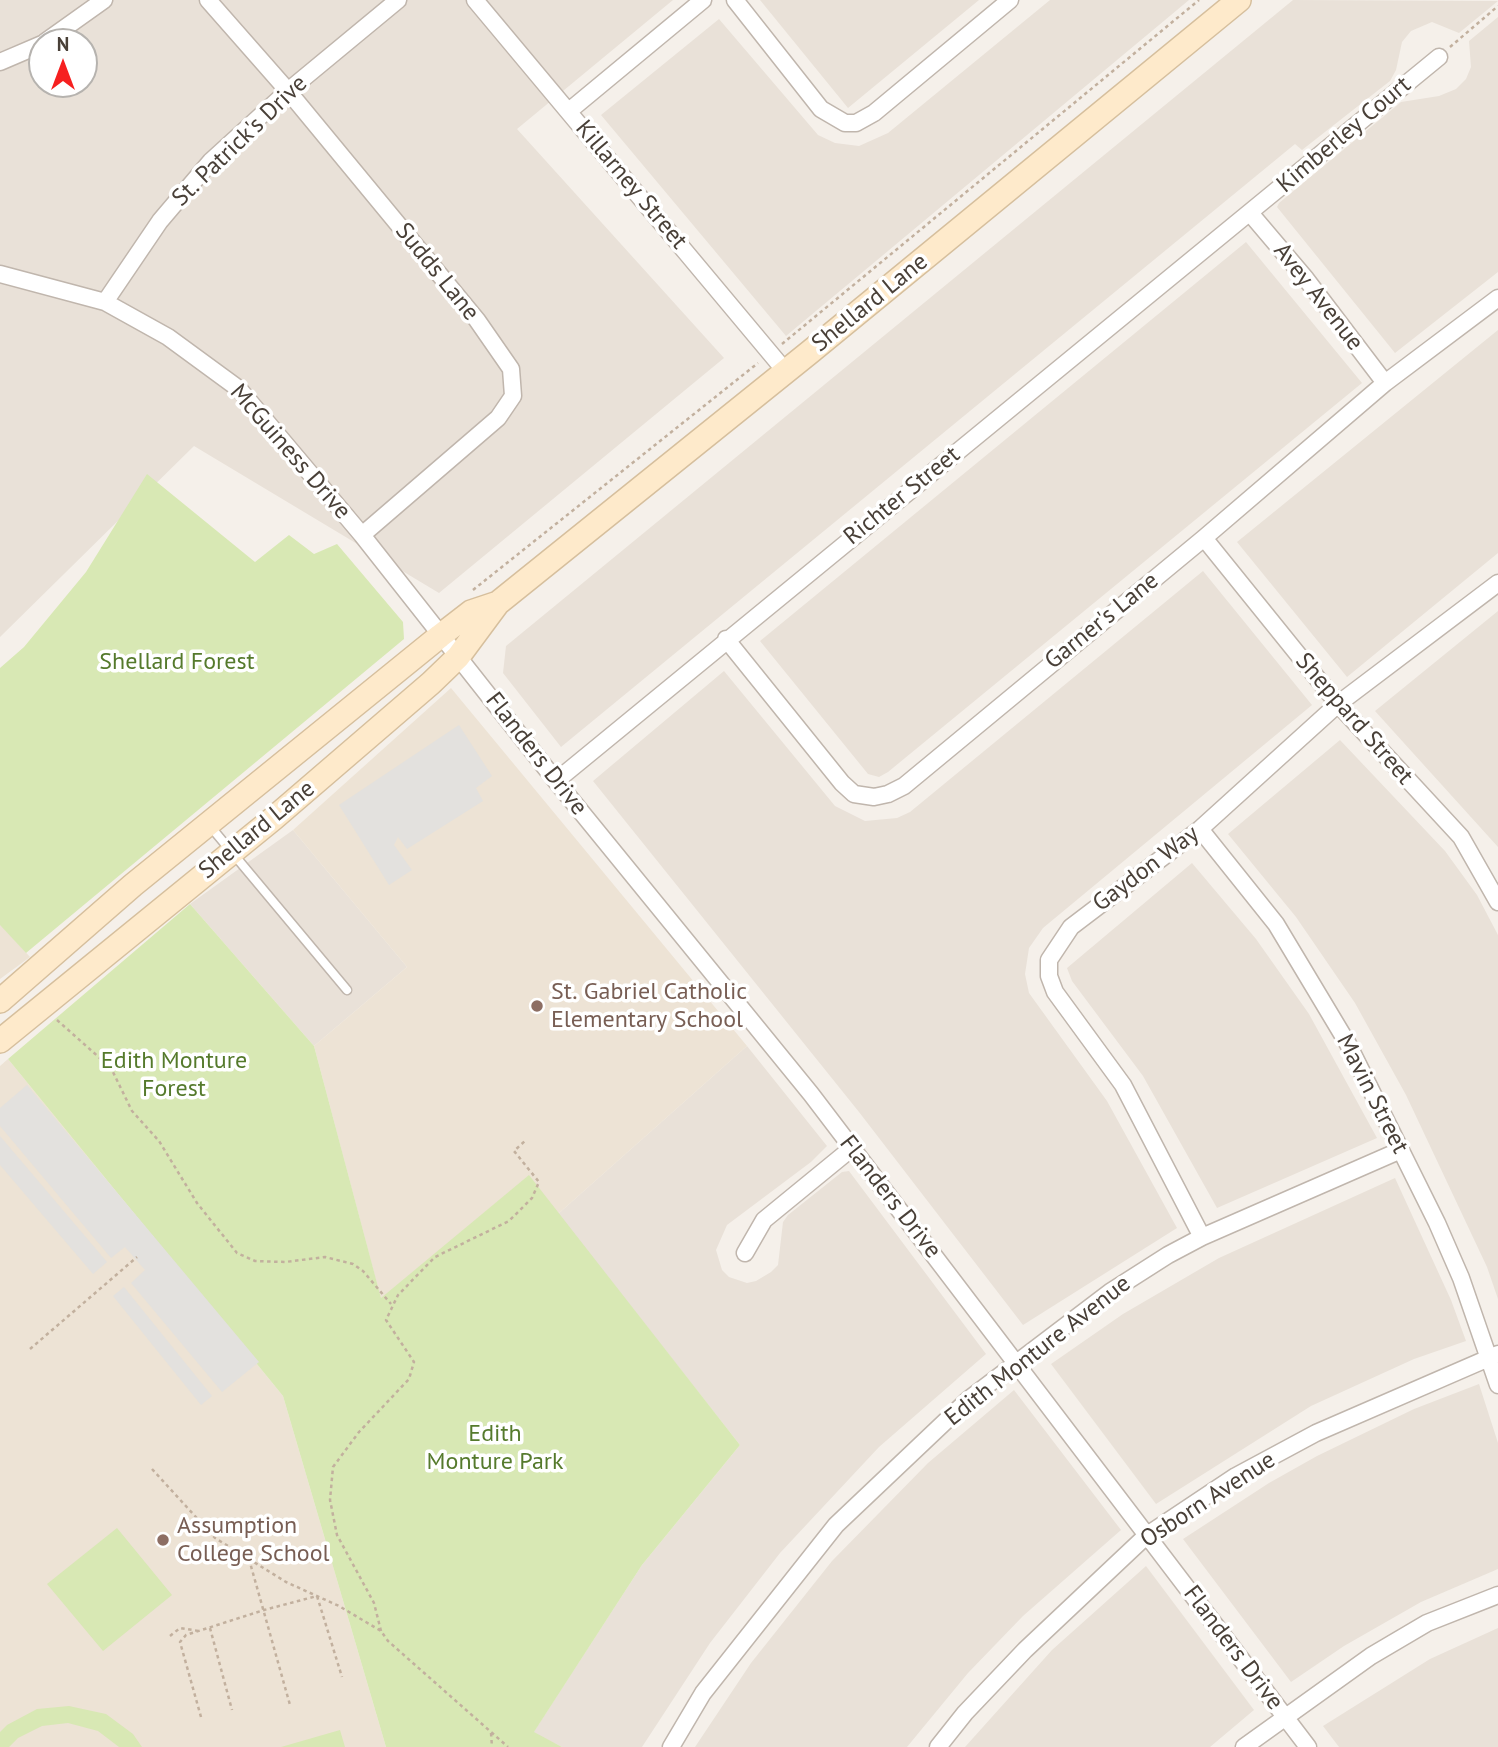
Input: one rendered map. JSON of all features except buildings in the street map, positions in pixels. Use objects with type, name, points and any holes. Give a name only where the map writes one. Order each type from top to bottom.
[{"type":"main road","name":"Shellard Lane","points":[[0,1041],[274,818],[458,657],[498,603],[786,372],[1239,0]]},
{"type":"main road","name":"Shellard Lane","points":[[0,1000],[208,824],[440,636],[471,612],[498,603]]},
{"type":"street","points":[[65,28],[104,0]]},
{"type":"street","name":"Sudds Lane","points":[[208,0],[288,91],[477,320],[511,369],[513,397],[498,418],[362,535]]},
{"type":"street","name":"St. Patrick's Drive","points":[[105,302],[186,188],[288,91],[398,0]]},
{"type":"street","name":"Killarney Street","points":[[475,0],[786,372]]},
{"type":"street","points":[[569,111],[703,0]]},
{"type":"street","points":[[735,0],[821,109],[845,123],[856,123],[874,113],[1010,0]]},
{"type":"street","points":[[0,62],[28,50]]},
{"type":"street","name":"Kimberley Court","points":[[1250,213],[1438,57]]},
{"type":"street","name":"Avey Avenue","points":[[1250,213],[1306,279],[1385,383]]},
{"type":"street","name":"Richter Street","points":[[556,781],[726,639],[1250,213]]},
{"type":"street","name":"McGuiness Drive","points":[[0,274],[105,302],[168,337],[239,389],[362,535],[458,657]]},
{"type":"street","name":"Garner's Lane","points":[[726,639],[842,783],[854,794],[874,797],[888,794],[904,786],[1204,538],[1385,383],[1498,298]]},
{"type":"street","name":"Sheppard Street","points":[[1204,538],[1338,704],[1461,837],[1498,902]]},
{"type":"street","name":"Gaydon Way","points":[[1202,1237],[1123,1085],[1055,992],[1049,976],[1049,960],[1071,927],[1200,829],[1338,704],[1498,583]]},
{"type":"street","name":"Flanders Drive","points":[[458,657],[852,1148],[1308,1747]]},
{"type":"street","name":"Mavin Street","points":[[1200,829],[1276,924],[1314,984],[1401,1150],[1461,1278],[1493,1355],[1498,1385]]},
{"type":"street","points":[[745,1253],[764,1220],[852,1148]]},
{"type":"street","name":"Edith Monture Avenue","points":[[671,1747],[703,1693],[836,1525],[970,1399],[1110,1292],[1202,1237],[1401,1150]]},
{"type":"street","name":"Osborn Avenue","points":[[938,1747],[965,1713],[1025,1650],[1146,1536],[1236,1476],[1316,1433],[1493,1355]]},
{"type":"street","points":[[1244,1747],[1284,1715],[1371,1656],[1427,1623],[1498,1595]]},
{"type":"lane","points":[[208,824],[347,990]]},
{"type":"path","points":[[472,591],[771,354],[1199,0]]},
{"type":"path","points":[[1438,57],[1498,6]]},
{"type":"path","points":[[52,1015],[111,1068],[132,1111],[159,1141],[197,1203],[237,1253],[255,1261],[285,1262],[325,1257],[354,1264],[391,1304]]},
{"type":"path","points":[[508,1747],[388,1641],[381,1630],[374,1603],[337,1535],[330,1500],[330,1481],[340,1457],[409,1379],[413,1370],[414,1362],[409,1353],[388,1328],[386,1320],[391,1304],[412,1278],[435,1257],[496,1230],[521,1212],[539,1182],[514,1151],[526,1140]]},
{"type":"path","points":[[30,1349],[137,1257]]},
{"type":"path","points":[[152,1469],[215,1538],[381,1630]]},
{"type":"path","points":[[250,1559],[290,1705]]},
{"type":"path","points":[[201,1717],[180,1643],[186,1635],[317,1596]]},
{"type":"path","points":[[317,1596],[342,1677]]},
{"type":"path","points":[[170,1636],[180,1628],[199,1631]]},
{"type":"path","points":[[210,1628],[232,1710]]},
{"type":"path","points":[[491,1732],[492,1747]]},
{"type":"shaded area","points":[[0,0],[673,0],[517,129],[724,358],[439,593],[194,446],[0,637]]},
{"type":"shaded area","points":[[760,0],[979,0],[848,108]]},
{"type":"shaded area","points":[[1050,0],[1189,0],[786,336],[601,115],[719,19],[818,135],[835,143],[859,146],[888,133]]},
{"type":"shaded area","points":[[1293,0],[1498,1],[1459,33],[1432,22],[1411,31],[1402,42],[1396,70],[1390,81],[1302,150],[1295,144],[561,747],[503,673],[506,646]]},
{"type":"shaded area","points":[[1498,17],[1498,272],[1395,353],[1277,207],[1401,102],[1439,96],[1456,89],[1466,79],[1471,67],[1469,41]]},
{"type":"shaded area","points":[[1246,242],[1362,383],[888,772],[879,777],[868,774],[760,641]]},
{"type":"shaded area","points":[[1498,330],[1498,553],[1347,677],[1237,542]]},
{"type":"shaded area","points":[[1203,571],[1312,705],[1043,928],[1029,948],[1025,974],[1029,993],[1107,1101],[1177,1228],[1023,1325],[859,1112],[593,781],[724,671],[835,806],[865,821],[897,818],[910,812]]},
{"type":"shaded area","points":[[1498,611],[1498,847],[1375,711]]},
{"type":"shaded area","name":"St. Gabriel Catholic Elementary School","points":[[451,688],[747,1046],[558,1214],[529,1176],[381,1299],[314,1046],[407,967],[293,830]]},
{"type":"shaded area","points":[[459,725],[492,776],[476,788],[483,801],[407,849],[398,837],[394,845],[412,870],[389,885],[339,805]]},
{"type":"shaded area","points":[[1340,740],[1445,851],[1477,895],[1498,935],[1498,1299],[1487,1267],[1406,1095],[1355,1003],[1296,917],[1228,834]]},
{"type":"shaded area","points":[[293,830],[407,967],[314,1046],[190,904]]},
{"type":"shaded area","points":[[1192,863],[1256,939],[1309,1014],[1377,1138],[1217,1208],[1143,1076],[1072,981],[1067,968]]},
{"type":"shaded area","points":[[0,924],[30,957],[0,979]]},
{"type":"shaded area","points":[[747,1046],[827,1146],[811,1162],[727,1225],[716,1250],[722,1270],[729,1277],[747,1283],[771,1272],[778,1265],[783,1222],[788,1215],[842,1172],[849,1171],[986,1354],[879,1447],[780,1553],[710,1643],[642,1747],[562,1747],[533,1733],[642,1565],[740,1445],[558,1214]]},
{"type":"shaded area","name":"Assumption College School","points":[[8,1059],[283,1396],[386,1747],[0,1747],[0,1066]]},
{"type":"shaded area","points":[[27,1085],[259,1362],[222,1392],[131,1283],[145,1270],[125,1247],[111,1258],[0,1126],[0,1108]]},
{"type":"shaded area","points":[[0,1136],[107,1262],[93,1274],[0,1165]]},
{"type":"shaded area","points":[[1395,1178],[1451,1300],[1466,1341],[1414,1359],[1311,1406],[1156,1504],[1051,1364],[1123,1314],[1219,1258]]},
{"type":"shaded area","points":[[124,1287],[212,1396],[201,1405],[113,1296]]},
{"type":"shaded area","points":[[1479,1384],[1498,1443],[1498,1569],[1421,1602],[1344,1646],[1291,1682],[1183,1539],[1269,1483],[1317,1456],[1414,1409]]},
{"type":"shaded area","points":[[1014,1390],[1121,1530],[1023,1616],[968,1673],[907,1747],[695,1747],[751,1663],[832,1561],[928,1463]]},
{"type":"shaded area","points":[[1146,1566],[1254,1710],[1210,1747],[965,1747],[1052,1650]]},
{"type":"shaded area","points":[[1498,1628],[1498,1747],[1339,1747],[1323,1726],[1430,1659]]},
{"type":"green space","name":"Shellard Forest","points":[[147,474],[255,562],[289,535],[314,554],[337,544],[403,622],[404,639],[26,953],[0,925],[0,668],[24,647],[86,572]]},
{"type":"green space","name":"Edith Monture Park","points":[[190,904],[314,1046],[381,1298],[529,1175],[740,1445],[642,1565],[534,1732],[562,1747],[386,1747],[283,1396],[8,1059]]},
{"type":"green space","points":[[117,1528],[172,1595],[103,1651],[47,1584]]},
{"type":"green space","points":[[69,1706],[106,1714],[133,1734],[142,1747],[119,1747],[98,1731],[68,1723],[42,1726],[18,1738],[9,1747],[0,1747],[0,1732],[7,1725],[37,1709]]},
{"type":"green space","points":[[340,1730],[345,1747],[281,1747]]},
{"type":"place","name":"St. Gabriel Catholic Elementary School","points":[[537,1006]]},
{"type":"place","name":"Assumption College School","points":[[163,1540]]},
{"type":"park label","name":"Edith Monture Forest","points":[[174,1075]]}]
